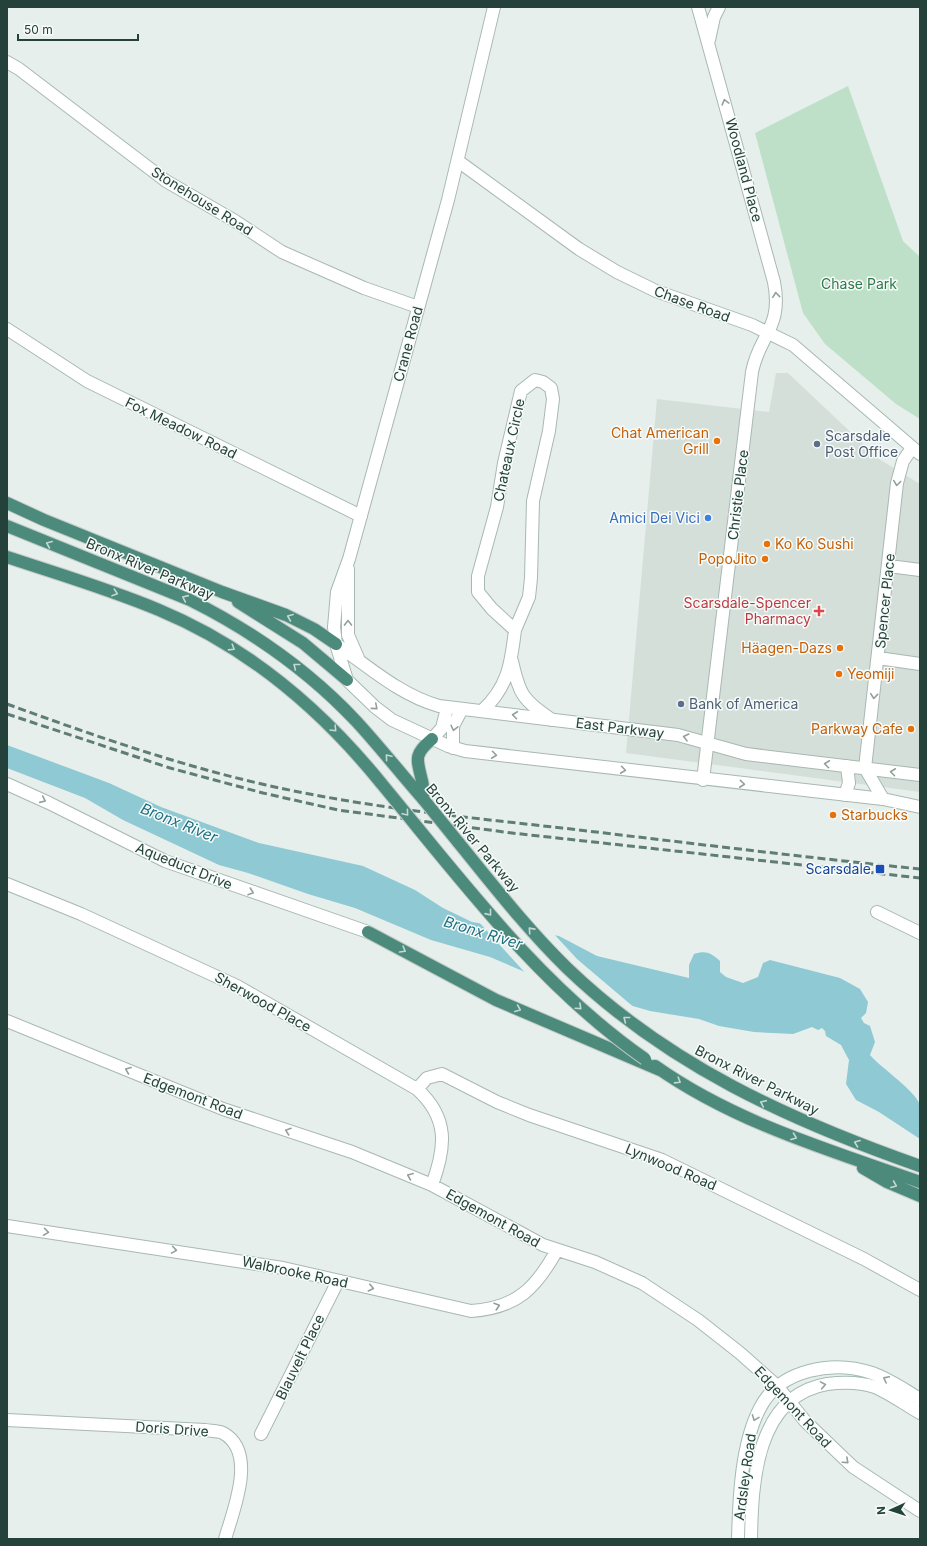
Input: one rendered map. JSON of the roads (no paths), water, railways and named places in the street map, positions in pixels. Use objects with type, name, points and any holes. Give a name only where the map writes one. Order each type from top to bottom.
[{"type":"highway","points":[[7,503],[44,520],[222,592],[300,621],[336,644]]},
{"type":"highway","points":[[7,512],[44,520]]},
{"type":"highway","name":"Bronx River Parkway","points":[[7,526],[170,591],[216,613],[242,628],[291,662],[335,700],[376,743],[420,792],[546,946],[609,1006],[657,1042],[717,1079],[783,1112],[844,1138],[920,1166]]},
{"type":"highway","points":[[7,557],[160,610],[212,636],[261,667],[307,703],[348,744],[498,925],[538,969],[592,1018],[660,1070],[733,1112],[781,1132],[920,1182]]},
{"type":"highway","points":[[222,592],[303,643],[347,680]]},
{"type":"highway","points":[[420,792],[417,758],[421,749],[432,739]]},
{"type":"highway","points":[[368,932],[496,1000],[660,1070]]},
{"type":"highway","points":[[836,1152],[887,1182],[920,1196]]},
{"type":"street","name":"Crane Road","points":[[347,680],[336,644],[334,627],[337,592],[349,559],[458,161],[494,7]]},
{"type":"street","name":"Woodland Place","points":[[698,7],[709,41],[774,282],[777,307],[769,333]]},
{"type":"street","points":[[709,41],[714,17],[719,7]]},
{"type":"street","name":"Stonehouse Road","points":[[7,62],[19,69],[166,181],[235,221],[282,252],[364,288],[418,307]]},
{"type":"street","name":"Chase Road","points":[[458,161],[579,249],[617,272],[656,291],[769,333],[802,352],[916,451]]},
{"type":"street","name":"Fox Meadow Road","points":[[7,329],[87,381],[361,516]]},
{"type":"street","name":"Christie Place","points":[[703,780],[752,372],[756,358],[769,333]]},
{"type":"street","name":"Chateaux Circle","points":[[482,711],[494,700],[506,680],[511,660],[515,630],[529,597],[531,578],[533,501],[549,431],[553,399],[551,388],[543,382],[535,380],[521,391],[504,463],[497,507],[478,576],[478,592],[492,609],[515,630]]},
{"type":"street","name":"Spencer Place","points":[[865,768],[889,566],[897,483],[903,461],[916,451]]},
{"type":"street","points":[[349,559],[348,635],[358,660]]},
{"type":"street","points":[[889,566],[920,570]]},
{"type":"street","name":"East Parkway","points":[[336,644],[410,695],[431,704],[446,708],[678,735],[746,754],[920,775]]},
{"type":"street","points":[[878,658],[920,664]]},
{"type":"street","name":"Chateaux Circle","points":[[511,660],[520,691],[532,705],[552,720]]},
{"type":"street","points":[[347,680],[384,714],[432,739],[453,748],[465,751],[703,780],[883,799],[920,807]]},
{"type":"street","points":[[432,739],[442,728],[446,708]]},
{"type":"street","points":[[453,748],[453,726],[462,709]]},
{"type":"street","points":[[845,795],[849,782],[847,766]]},
{"type":"street","points":[[865,768],[874,786],[883,799]]},
{"type":"street","name":"Aqueduct Drive","points":[[7,784],[49,803],[165,861],[368,932]]},
{"type":"street","name":"Sherwood Place","points":[[7,884],[81,914],[237,986],[417,1089],[438,1115],[442,1132],[442,1151],[432,1184]]},
{"type":"street","points":[[877,912],[920,933]]},
{"type":"street","name":"Edgemont Road","points":[[7,1021],[223,1109],[352,1152],[432,1184],[539,1244],[595,1262],[642,1284],[721,1338],[777,1386],[805,1421],[853,1467],[920,1511]]},
{"type":"street","name":"Lynwood Road","points":[[417,1089],[427,1078],[432,1075],[442,1074],[497,1102],[528,1115],[662,1160],[864,1260],[920,1290]]},
{"type":"street","name":"Walbrooke Road","points":[[7,1226],[245,1262],[471,1311],[486,1310],[514,1300],[532,1288],[542,1275],[557,1250]]},
{"type":"street","name":"Blauvelt Place","points":[[261,1434],[338,1281]]},
{"type":"street","name":"Ardsley Road","points":[[738,1539],[740,1503],[748,1443],[759,1408],[777,1386],[791,1377],[810,1371],[829,1367],[847,1367],[874,1373],[920,1399]]},
{"type":"street","name":"Ardsley Road","points":[[751,1539],[756,1471],[761,1446],[775,1419],[789,1402],[800,1394],[816,1387],[852,1383],[867,1385],[881,1390],[920,1413]]},
{"type":"street","name":"Doris Drive","points":[[7,1420],[205,1430],[223,1433],[238,1448],[241,1466],[240,1485],[225,1539]]},
{"type":"water","name":"Bronx River","points":[[7,745],[109,783],[161,807],[259,843],[363,866],[415,890],[443,908],[472,922],[559,936],[597,956],[689,978],[689,965],[694,954],[705,952],[711,954],[720,961],[720,972],[726,977],[743,983],[758,977],[763,963],[770,960],[840,978],[860,989],[868,1002],[866,1013],[861,1018],[864,1023],[870,1026],[875,1042],[870,1055],[912,1093],[920,1105],[920,1139],[879,1112],[856,1100],[846,1084],[849,1060],[841,1045],[826,1036],[825,1031],[822,1028],[818,1030],[812,1027],[793,1034],[754,1032],[719,1026],[699,1019],[650,1011],[546,981],[490,957],[431,940],[355,908],[219,865],[123,820],[85,798],[7,768]]},
{"type":"railway","points":[[7,704],[168,759],[233,777],[303,793],[451,815],[920,869]]},
{"type":"railway","points":[[7,714],[170,768],[263,793],[338,810],[512,833],[920,878]]},
{"type":"place","name":"Chat American Grill","points":[[717,441]]},
{"type":"place","name":"Scarsdale Post Office","points":[[817,444]]},
{"type":"place","name":"Amici Dei Vici","points":[[708,518]]},
{"type":"place","name":"Ko Ko Sushi","points":[[767,544]]},
{"type":"place","name":"PopoJito","points":[[765,559]]},
{"type":"place","name":"Scarsdale-Spencer Pharmacy","points":[[819,611]]},
{"type":"place","name":"Häagen-Dazs","points":[[840,648]]},
{"type":"place","name":"Yeomiji","points":[[839,674]]},
{"type":"place","name":"Bank of America","points":[[681,704]]},
{"type":"place","name":"Parkway Cafe","points":[[911,729]]},
{"type":"place","name":"Starbucks","points":[[833,815]]},
{"type":"place","name":"Scarsdale","points":[[880,869]]},
{"type":"park label","name":"Chase Park","points":[[859,284]]}]
